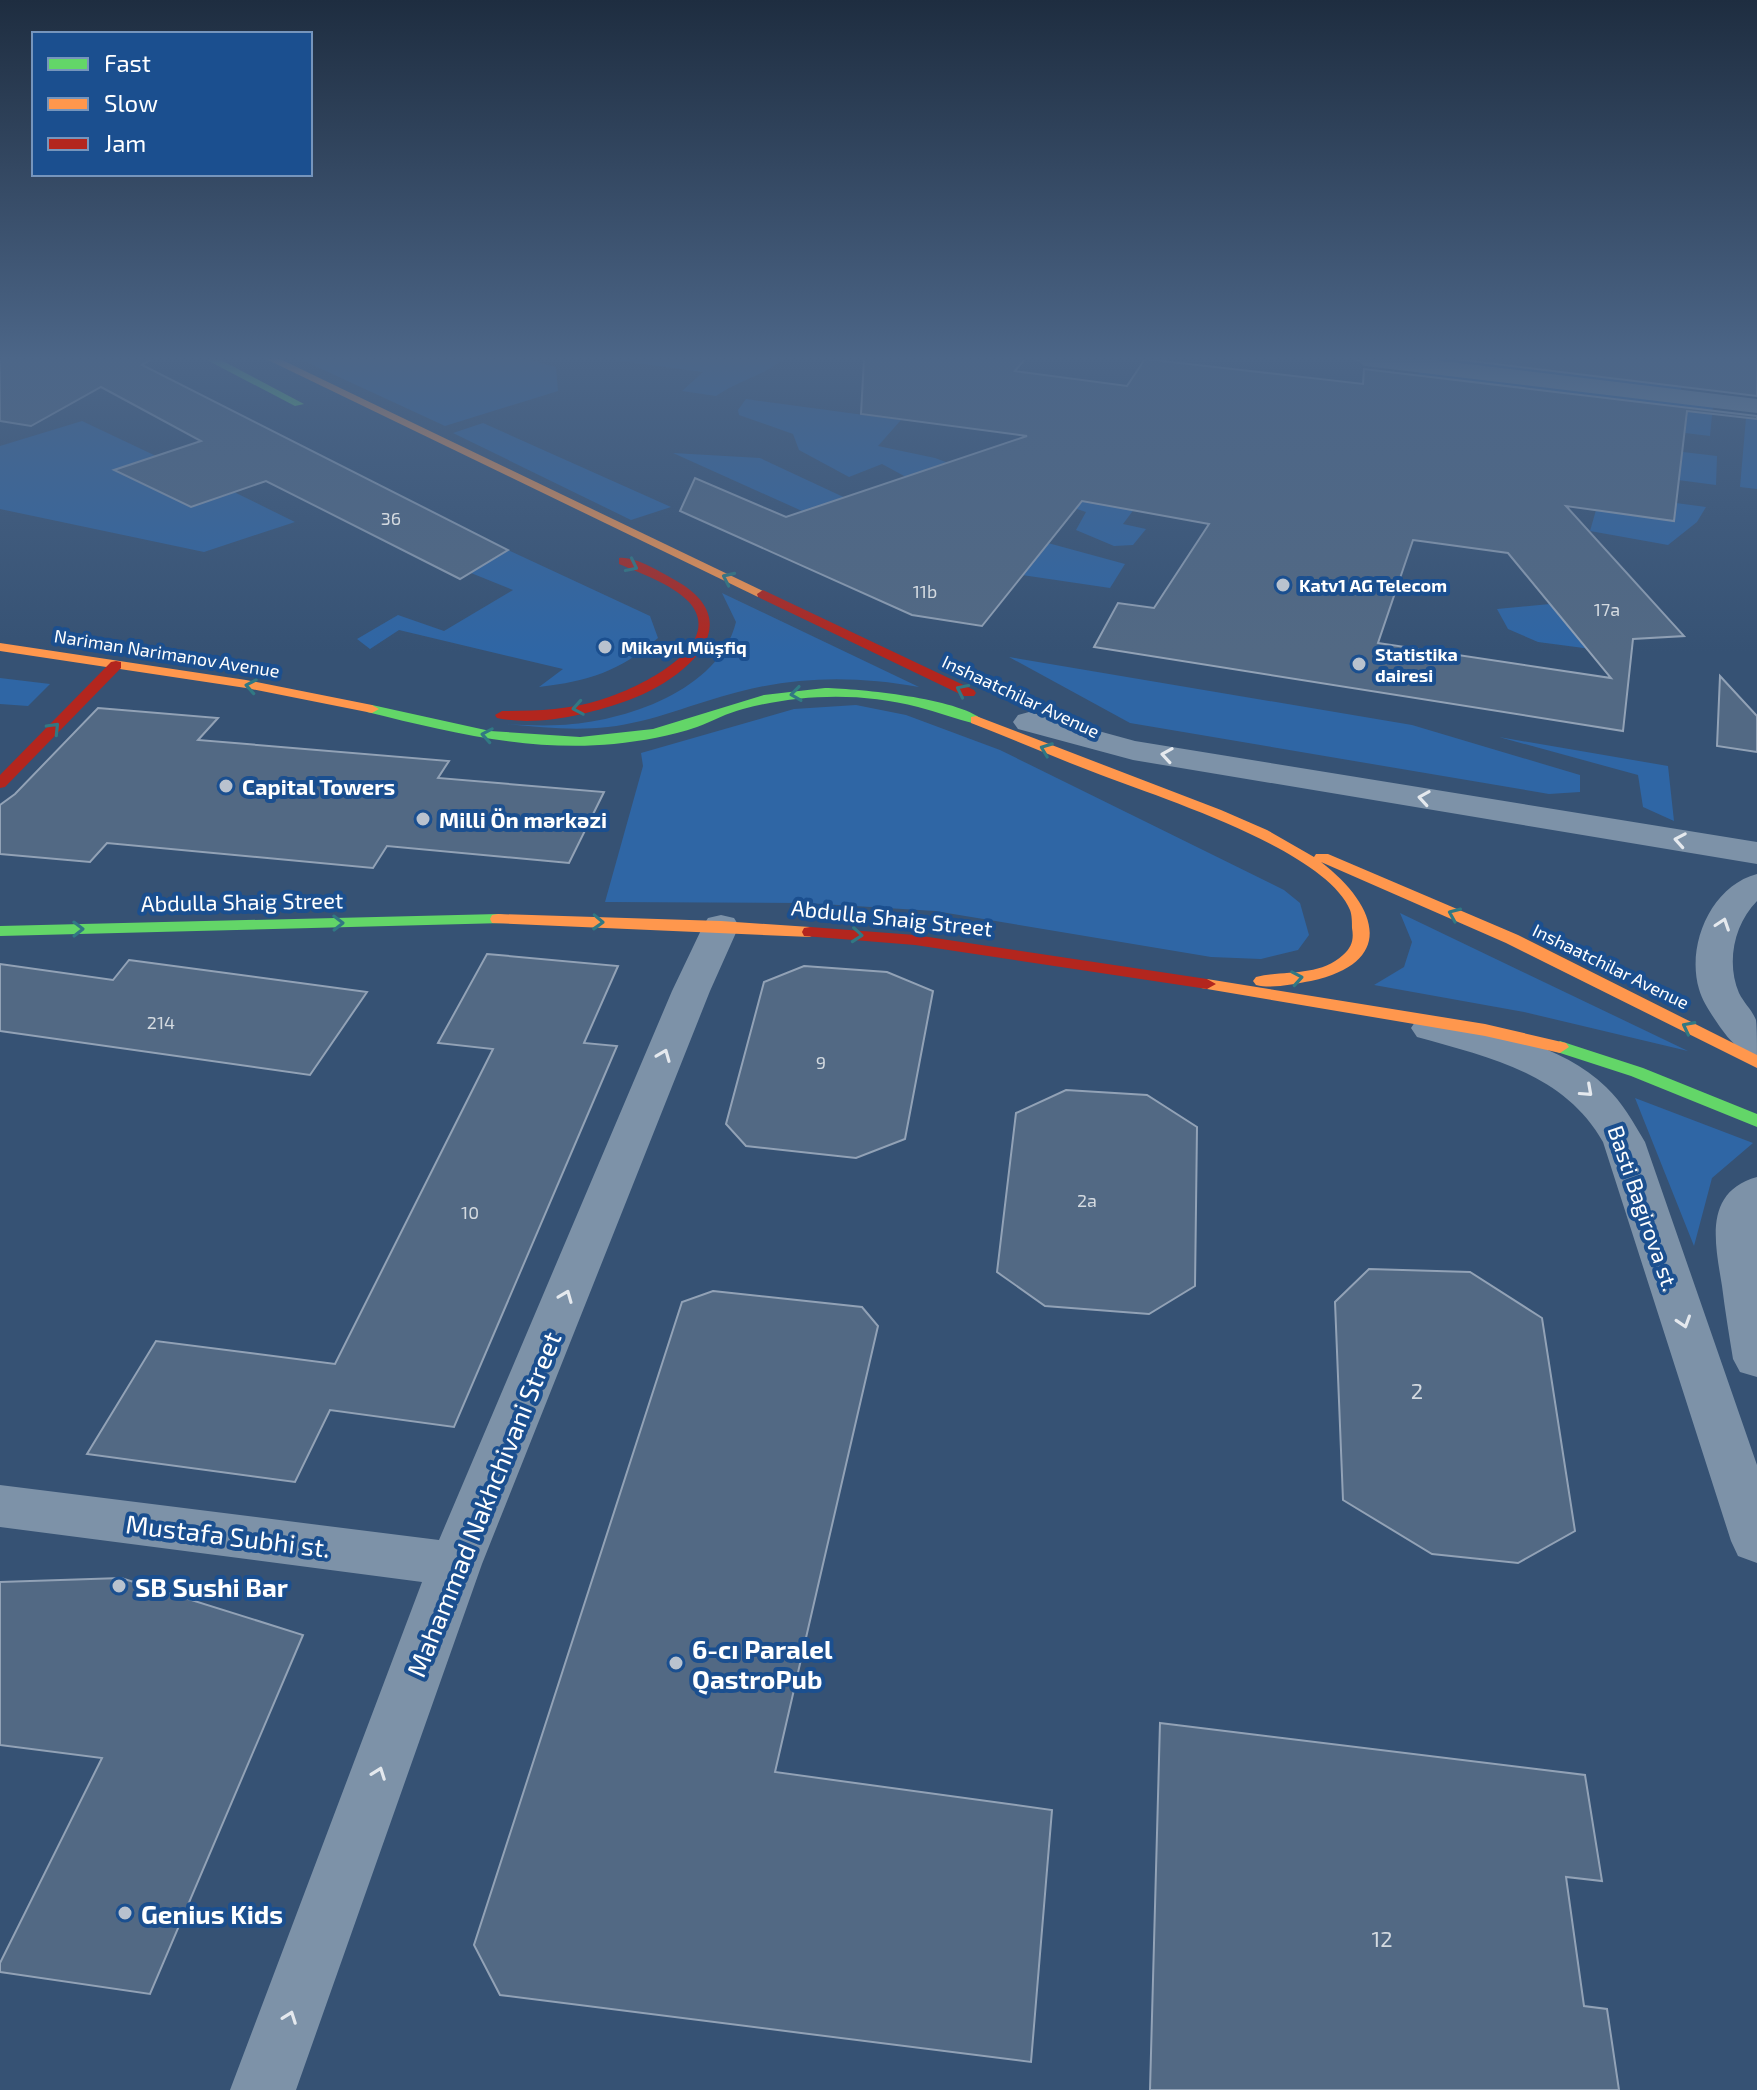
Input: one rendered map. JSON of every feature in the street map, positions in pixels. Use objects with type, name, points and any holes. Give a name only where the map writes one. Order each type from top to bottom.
[{"type":"main road","name":"Inshaatchilar Avenue","points":[[475,457],[987,701]]},
{"type":"main road","points":[[328,699],[508,715],[563,711],[634,694],[664,678],[687,660],[704,638],[705,622],[700,610],[676,587],[606,553]]},
{"type":"main road","name":"Nariman Narimanov Avenue","points":[[0,647],[328,699]]},
{"type":"main road","points":[[0,784],[116,665]]},
{"type":"main road","points":[[328,699],[483,734],[533,742],[584,742],[686,725],[730,708],[784,695],[829,689],[910,698],[1250,826],[1317,868],[1349,895],[1362,916],[1365,932],[1361,945],[1350,958],[1332,969],[1298,979],[1259,982],[1163,978]]},
{"type":"main road","name":"Inshaatchilar Avenue","points":[[1022,718],[1250,826],[1512,939],[1757,1062]]},
{"type":"main road","name":"Abdulla Shaig Street","points":[[0,931],[496,919],[721,926],[915,940],[1034,956],[1485,1030],[1565,1048],[1637,1072],[1757,1121]]},
{"type":"street","points":[[1022,718],[1133,750],[1757,853]]},
{"type":"street","points":[[1757,885],[1731,905],[1720,926],[1716,958],[1718,986],[1732,1016],[1757,1044]]},
{"type":"street","name":"Mahammad Nakhchivani Street","points":[[263,2090],[455,1564],[691,991],[721,926]]},
{"type":"street","name":"Basti Bagirova st.","points":[[1385,1015],[1487,1045],[1571,1076],[1589,1090],[1613,1117],[1757,1541]]},
{"type":"street","points":[[1757,1192],[1744,1203],[1736,1234],[1757,1359]]},
{"type":"street","name":"Mustafa Subhi st.","points":[[0,1506],[455,1564]]},
{"type":"shaded area","points":[[0,457],[154,457],[115,470],[191,507],[234,492],[295,522],[204,552],[0,509]]},
{"type":"shaded area","points":[[501,457],[558,457],[671,507],[631,520]]},
{"type":"shaded area","points":[[681,457],[760,458],[852,501],[831,524]]},
{"type":"shaded area","points":[[811,457],[928,457],[989,478],[906,477],[882,464],[849,477]]},
{"type":"shaded area","points":[[1538,457],[1717,457],[1716,485],[1526,460]]},
{"type":"shaded area","points":[[1743,457],[1757,457],[1757,489],[1740,487]]},
{"type":"shaded area","points":[[1144,496],[1123,524],[1146,529],[1133,545],[1114,546],[1076,530],[1086,512],[1047,499]]},
{"type":"shaded area","points":[[1676,503],[1706,507],[1697,522],[1668,545],[1590,531],[1596,510],[1674,521]]},
{"type":"shaded area","points":[[1048,543],[1125,564],[1110,588],[1022,575]]},
{"type":"shaded area","points":[[508,550],[650,616],[658,638],[630,659],[603,673],[539,687],[563,669],[399,630],[370,649],[357,639],[398,615],[444,631],[513,590],[471,573]]},
{"type":"shaded area","points":[[722,593],[919,687],[873,681],[806,680],[738,692],[625,725],[569,729],[504,724],[585,723],[639,709],[690,684],[710,667],[726,646],[736,622]]},
{"type":"shaded area","points":[[1550,604],[1559,616],[1584,615],[1614,652],[1538,642],[1508,629],[1497,609]]},
{"type":"shaded area","points":[[1009,657],[1412,725],[1580,775],[1580,792],[1549,794],[1130,723]]},
{"type":"shaded area","points":[[0,678],[50,684],[28,706],[0,704]]},
{"type":"shaded area","points":[[856,705],[906,715],[1000,750],[1284,890],[1300,903],[1309,935],[1298,950],[1261,959],[1211,957],[935,911],[806,903],[605,902],[643,766],[641,753],[794,709]]},
{"type":"shaded area","points":[[1499,737],[1668,766],[1674,821],[1643,807],[1638,775]]},
{"type":"shaded area","points":[[1400,913],[1688,1051],[1524,1012],[1374,985],[1404,967],[1412,942]]},
{"type":"shaded area","points":[[1635,1098],[1753,1143],[1712,1178],[1694,1246]]},
{"type":"building","points":[[154,457],[323,457],[508,550],[460,579],[266,481],[191,507],[114,470]]},
{"type":"building","points":[[966,457],[1682,457],[1674,521],[1566,506],[1684,636],[1633,639],[1623,731],[1094,647],[1118,603],[1154,608],[1209,524],[1082,501],[982,626],[912,615],[680,511],[695,478],[786,517]],"holes":[[[1413,540],[1508,553],[1611,678],[1378,643]]]},
{"type":"building","points":[[1720,676],[1757,716],[1757,752],[1717,746]]},
{"type":"building","name":"Capital Towers","points":[[98,708],[218,718],[198,740],[449,761],[438,778],[604,792],[569,863],[387,846],[373,868],[107,843],[90,862],[0,854],[0,805],[15,794]]},
{"type":"building","points":[[487,954],[618,966],[584,1043],[617,1046],[454,1427],[330,1410],[295,1482],[87,1454],[156,1341],[335,1364],[493,1049],[438,1043]]},
{"type":"building","points":[[129,960],[367,992],[310,1075],[0,1031],[0,964],[113,980]]},
{"type":"building","points":[[804,966],[887,972],[933,991],[905,1139],[856,1158],[746,1146],[726,1124],[764,982]]},
{"type":"building","points":[[1066,1090],[1147,1095],[1197,1127],[1195,1286],[1149,1314],[1045,1306],[997,1272],[1016,1113]]},
{"type":"building","points":[[1369,1269],[1470,1272],[1542,1318],[1575,1531],[1518,1563],[1432,1554],[1343,1500],[1335,1302]]},
{"type":"building","points":[[713,1291],[862,1307],[878,1326],[775,1772],[1052,1810],[1031,2062],[500,1995],[474,1945],[682,1302]]},
{"type":"building","points":[[121,1578],[303,1635],[150,1994],[0,1972],[0,1963],[102,1758],[0,1745],[0,1582]]},
{"type":"building","points":[[1160,1723],[1585,1775],[1602,1881],[1566,1877],[1584,2006],[1607,2009],[1619,2090],[1150,2090]]},
{"type":"traffic: fast","points":[[372,709],[490,735],[580,742],[663,732],[764,699],[825,692],[886,696],[976,720]]},
{"type":"traffic: fast","points":[[0,931],[498,919]]},
{"type":"traffic: fast","points":[[1560,1047],[1637,1072],[1757,1121]]},
{"type":"traffic: slow","points":[[475,457],[763,594]]},
{"type":"traffic: slow","points":[[0,647],[246,684],[372,709]]},
{"type":"traffic: slow","points":[[976,720],[1172,795],[1261,833],[1303,857],[1337,882],[1358,910],[1362,939],[1356,952],[1347,961],[1320,974],[1262,981]]},
{"type":"traffic: slow","points":[[1322,857],[1512,939],[1757,1062]]},
{"type":"traffic: slow","points":[[498,919],[810,932]]},
{"type":"traffic: slow","points":[[1207,984],[1485,1030],[1560,1047]]},
{"type":"traffic: jam","points":[[502,715],[579,710],[628,696],[672,671],[695,649],[704,633],[705,622],[694,601],[666,580],[623,561]]},
{"type":"traffic: jam","points":[[763,594],[969,693]]},
{"type":"traffic: jam","points":[[0,784],[116,665]]},
{"type":"traffic: jam","points":[[810,932],[915,940],[1207,984]]},
{"type":"place","name":"Katv1 AG Telecom","points":[[1283,585]]},
{"type":"place","name":"Mikayıl Müşfiq","points":[[605,647]]},
{"type":"place","name":"Statistika dairesi","points":[[1359,664]]},
{"type":"place","name":"Capital Towers","points":[[226,786]]},
{"type":"place","name":"Milli Ön mərkəzi","points":[[423,819]]},
{"type":"place","name":"SB Sushi Bar","points":[[119,1586]]},
{"type":"place","name":"6-cı Paralel QastroPub","points":[[676,1663]]},
{"type":"place","name":"Genius Kids","points":[[125,1913]]}]
